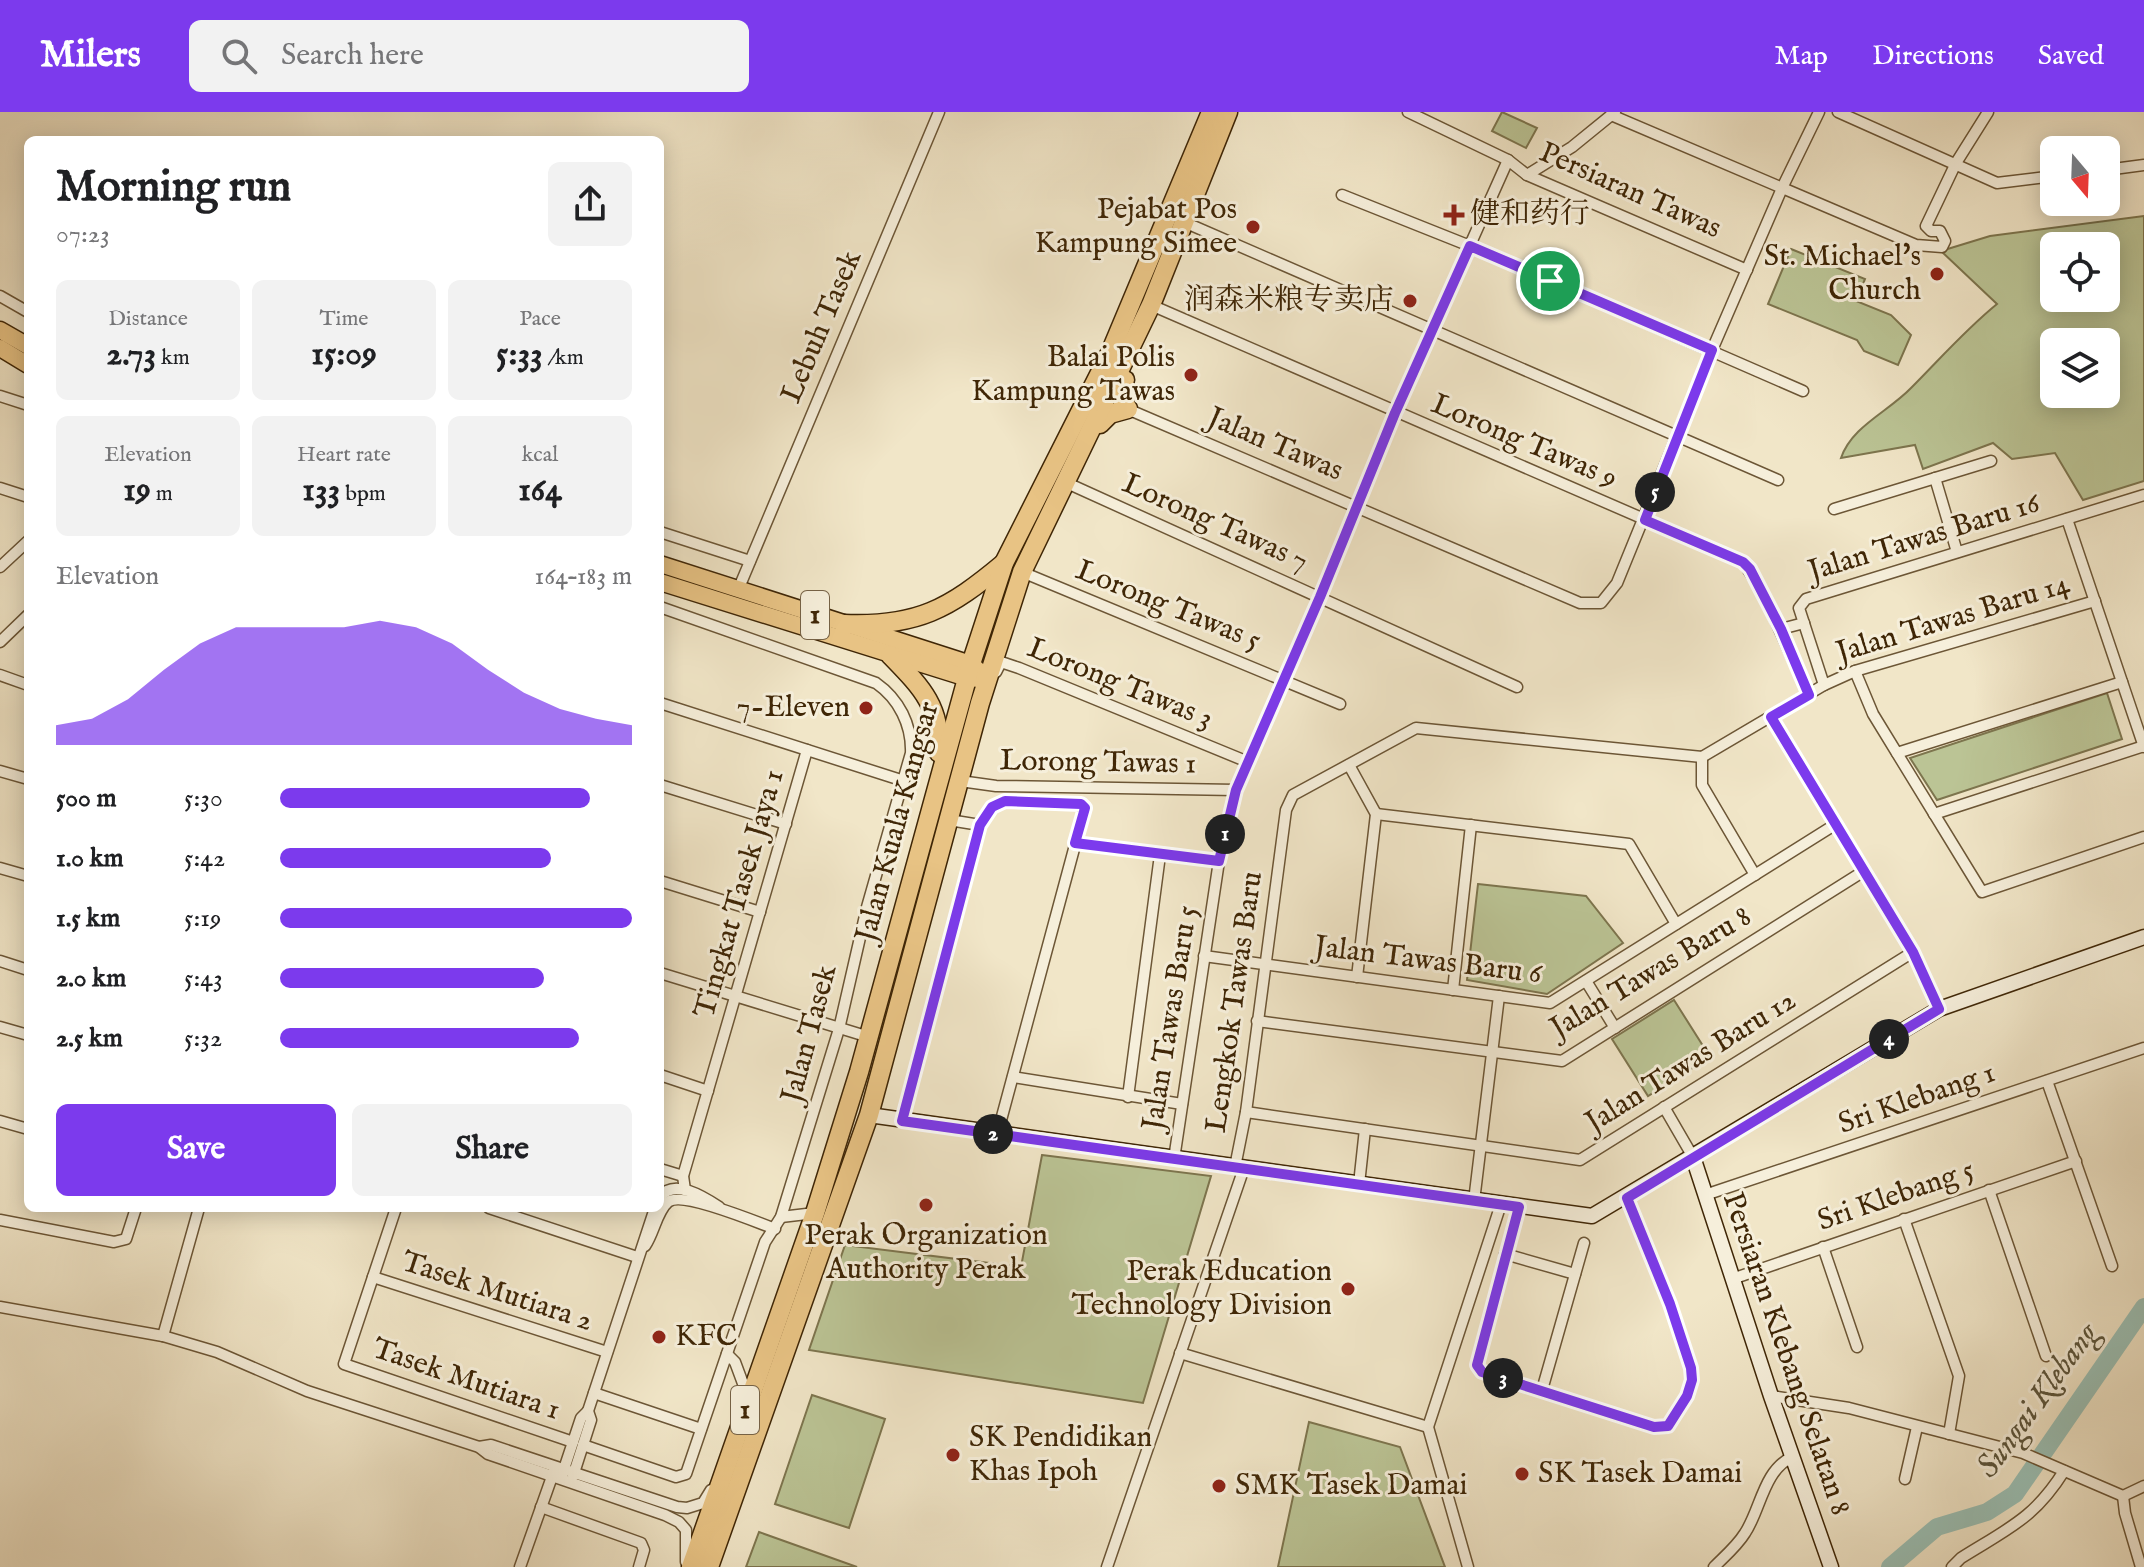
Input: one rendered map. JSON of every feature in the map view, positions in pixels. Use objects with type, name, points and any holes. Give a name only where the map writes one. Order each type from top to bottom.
[{"type":"highway","name":"Jalan Kuala Kangsar","points":[[709,1567],[869,1115],[986,682],[1022,572],[1107,401],[1132,323],[1211,112]]},
{"type":"highway","name":"Jalan Kuala Kangsar","points":[[691,1567],[802,1254],[859,1072],[969,671],[1004,563],[1110,353],[1132,323],[1151,305],[1228,112]]},
{"type":"highway","points":[[1094,428],[1110,414],[1128,409],[1119,394],[1137,355],[1132,323]]},
{"type":"highway","points":[[1039,494],[1059,469],[1092,407],[1107,401]]},
{"type":"highway","points":[[844,624],[884,626],[908,622],[970,591],[1004,563]]},
{"type":"highway","points":[[890,655],[917,683],[937,717],[942,772]]},
{"type":"highway","points":[[882,1072],[880,1054],[869,1037],[883,1026],[888,1016],[909,937],[923,919]]},
{"type":"highway","points":[[802,1254],[811,1247],[853,1125],[869,1115],[860,1097],[859,1072]]},
{"type":"main road","points":[[0,330],[24,344]]},
{"type":"main road","points":[[0,348],[24,363]]},
{"type":"main road","name":"1","points":[[664,565],[844,624],[969,671],[986,682]]},
{"type":"main road","name":"1","points":[[664,583],[890,655],[969,671]]},
{"type":"street","name":"Lebuh Tasek","points":[[738,590],[939,112]]},
{"type":"street","name":"Persiaran Tawas","points":[[1408,112],[1508,160],[1527,175],[1747,270]]},
{"type":"street","points":[[1433,124],[1438,112]]},
{"type":"street","points":[[1645,520],[1712,350],[1783,186],[1819,112]]},
{"type":"street","points":[[1838,112],[1997,183],[2040,178]]},
{"type":"street","points":[[1527,175],[1572,147],[1613,114],[1916,245],[1934,249],[1945,244],[1940,231],[1931,231],[1926,226],[1956,163],[1988,112]]},
{"type":"street","name":"Jalan Tawas Baru 5","points":[[1174,1159],[1219,861],[1236,790],[1395,413],[1508,160]]},
{"type":"street","points":[[2120,168],[2144,165]]},
{"type":"street","points":[[1342,195],[1470,246],[1803,391]]},
{"type":"street","points":[[1184,222],[1778,480]]},
{"type":"street","points":[[0,296],[24,310]]},
{"type":"street","name":"Lorong Tawas 9","points":[[1151,305],[1743,562],[1781,629],[1809,695]]},
{"type":"street","points":[[0,396],[24,404]]},
{"type":"street","name":"Jalan Tawas","points":[[1107,401],[1580,603],[1601,603],[1617,583],[1645,520]]},
{"type":"street","points":[[1834,509],[1991,461]]},
{"type":"street","points":[[1935,478],[1957,552]]},
{"type":"street","name":"Lorong Tawas 7","points":[[1067,483],[1517,687]]},
{"type":"street","points":[[0,488],[24,496]]},
{"type":"street","name":"Jalan Tawas Baru 16","points":[[1824,685],[1799,608],[1806,599],[2144,496]]},
{"type":"street","points":[[1934,814],[2144,746],[2067,519]]},
{"type":"street","points":[[664,533],[750,561]]},
{"type":"street","points":[[0,567],[24,545]]},
{"type":"street","name":"Lorong Tawas 5","points":[[1022,572],[1340,704]]},
{"type":"street","name":"Jalan Tawas Baru 14","points":[[1702,757],[1824,685],[1855,671],[2095,601]]},
{"type":"street","name":"Jalan Tasek","points":[[664,608],[753,638],[885,689],[898,704],[911,736],[911,753],[867,907],[839,1029],[781,1217],[765,1242],[686,1474],[682,1477]]},
{"type":"street","points":[[0,642],[24,619]]},
{"type":"street","points":[[1781,629],[1804,623]]},
{"type":"street","name":"Lorong Tawas 3","points":[[986,682],[993,679],[1001,662],[1248,762]]},
{"type":"street","points":[[1855,671],[1873,714],[1982,892],[2144,837]]},
{"type":"street","points":[[0,675],[24,684]]},
{"type":"street","points":[[1897,753],[2122,682]]},
{"type":"street","points":[[664,704],[904,781]]},
{"type":"street","points":[[1771,717],[1913,952],[1939,1009]]},
{"type":"street","name":"Lengkok Tawas Baru","points":[[1107,1567],[1240,1167],[1264,964],[1288,804],[1293,795],[1416,728],[1702,757]]},
{"type":"street","name":"Tingkat Tasek Jaya 1","points":[[685,1190],[683,1176],[807,750]]},
{"type":"street","points":[[1702,757],[1702,785],[1755,875]]},
{"type":"street","points":[[1349,765],[1376,814],[1357,977]]},
{"type":"street","points":[[0,771],[24,778]]},
{"type":"street","name":"Lorong Tawas 1","points":[[960,781],[996,786],[1236,790]]},
{"type":"street","points":[[664,786],[786,824]]},
{"type":"street","points":[[902,1121],[980,825],[992,807],[1005,801],[1076,803],[1085,808],[997,1135]]},
{"type":"street","points":[[1376,814],[1629,844],[1676,924]]},
{"type":"street","points":[[949,820],[980,825]]},
{"type":"street","name":"Jalan Tawas Baru 6","points":[[1204,956],[1550,1003],[1836,824]]},
{"type":"street","points":[[1453,990],[1471,825]]},
{"type":"street","points":[[1075,843],[1219,861]]},
{"type":"street","points":[[1128,1097],[1160,855]]},
{"type":"street","points":[[0,868],[24,875]]},
{"type":"street","name":"Jalan Tawas Baru 8","points":[[1257,1021],[1562,1061],[1864,871]]},
{"type":"street","points":[[664,882],[760,912]]},
{"type":"street","points":[[869,1115],[1592,1216],[1627,1198],[1939,1009],[2144,937]]},
{"type":"street","name":"Jalan Tawas Baru 12","points":[[1246,1112],[1580,1160],[1913,952]]},
{"type":"street","points":[[0,961],[24,969]]},
{"type":"street","points":[[664,974],[869,1037]]},
{"type":"street","points":[[1586,981],[1615,1028]]},
{"type":"street","points":[[1474,1201],[1499,996]]},
{"type":"street","points":[[0,1027],[24,1034]]},
{"type":"street","name":"Sri Klebang 1","points":[[1705,1195],[2144,1048]]},
{"type":"street","points":[[664,1076],[708,1091]]},
{"type":"street","points":[[1013,1077],[1182,1104]]},
{"type":"street","points":[[2047,1081],[2112,1266]]},
{"type":"street","points":[[1664,1107],[1693,1157]]},
{"type":"street","points":[[0,1121],[24,1128]]},
{"type":"street","points":[[1359,1184],[1365,1129]]},
{"type":"street","name":"Persiaran Klebang Selatan 8","points":[[1693,1157],[1831,1567]]},
{"type":"street","name":"Sri Klebang 5","points":[[1732,1279],[2076,1161]]},
{"type":"street","points":[[664,1170],[683,1176]]},
{"type":"street","points":[[664,1191],[674,1188],[685,1190],[775,1229]]},
{"type":"street","points":[[1989,1190],[2046,1356]]},
{"type":"street","points":[[664,1212],[669,1201],[678,1198],[721,1208]]},
{"type":"street","points":[[1519,1207],[1477,1365],[1482,1372],[1654,1427],[1668,1426],[1687,1396],[1692,1380],[1691,1368],[1670,1304],[1627,1198]]},
{"type":"street","points":[[1468,1567],[1428,1427],[1501,1204]]},
{"type":"street","points":[[0,1220],[114,1242],[126,1239],[135,1212]]},
{"type":"street","points":[[163,1336],[198,1212]]},
{"type":"street","points":[[373,1277],[395,1212]]},
{"type":"street","points":[[501,1212],[637,1257]]},
{"type":"street","points":[[520,1567],[541,1507],[563,1474],[578,1443],[581,1418],[588,1411],[654,1212]]},
{"type":"street","points":[[637,1257],[653,1235],[664,1212]]},
{"type":"street","points":[[781,1217],[815,1213]]},
{"type":"street","points":[[1904,1219],[1959,1376],[1949,1434]]},
{"type":"street","points":[[1542,1390],[1584,1243]]},
{"type":"street","points":[[1823,1247],[1857,1347]]},
{"type":"street","points":[[1505,1254],[1575,1274]]},
{"type":"street","name":"Tasek Mutiara 2","points":[[373,1277],[607,1352]]},
{"type":"street","name":"Tasek Mutiara 1","points":[[373,1277],[344,1364],[682,1477]]},
{"type":"street","points":[[0,1307],[163,1336],[217,1352],[307,1391],[479,1447],[491,1445],[679,1522],[686,1530],[688,1540],[684,1567]]},
{"type":"street","points":[[1180,1353],[1428,1427]]},
{"type":"street","points":[[727,1354],[735,1362],[749,1399]]},
{"type":"street","points":[[594,1393],[701,1429]]},
{"type":"street","points":[[1771,1396],[1830,1404],[2023,1453],[2123,1496],[2144,1486]]},
{"type":"street","points":[[1905,1479],[1917,1427]]},
{"type":"street","points":[[563,1474],[687,1508],[703,1503],[720,1461],[730,1455]]},
{"type":"street","points":[[1714,1567],[1744,1536],[1769,1482],[1778,1468],[1792,1457]]},
{"type":"street","points":[[1952,1567],[1961,1558],[2027,1517],[2049,1495],[2064,1471]]},
{"type":"street","points":[[2123,1496],[2141,1567]]},
{"type":"street","points":[[541,1507],[644,1546],[639,1567]]},
{"type":"green space","points":[[1502,112],[1537,128],[1526,148],[1492,131]]},
{"type":"green space","points":[[2144,216],[2144,481],[2083,500],[2055,453],[2012,459],[1993,443],[1923,469],[1915,445],[1841,458],[1862,428],[1902,397],[1997,304],[1941,251],[1990,236]]},
{"type":"green space","points":[[1791,249],[1865,279],[1856,301],[1891,315],[1911,335],[1898,365],[1864,351],[1857,340],[1768,304]]},
{"type":"green space","points":[[2107,693],[2122,739],[1937,800],[1910,758]]},
{"type":"green space","points":[[1478,884],[1586,896],[1623,943],[1547,994],[1467,980]]},
{"type":"green space","points":[[1674,1000],[1710,1057],[1648,1096],[1612,1039]]},
{"type":"green space","points":[[1042,1155],[1211,1176],[1143,1403],[809,1350],[845,1245],[1021,1267]]},
{"type":"green space","points":[[812,1395],[885,1419],[849,1528],[775,1504]]},
{"type":"green space","points":[[1309,1422],[1400,1447],[1445,1567],[1278,1567]]},
{"type":"green space","points":[[759,1532],[857,1567],[746,1567]]},
{"type":"waterway","name":"Sungai Klebang","points":[[1890,1567],[1937,1527],[1987,1512],[2015,1494],[2144,1307]]},
{"type":"place","name":"健和药行","points":[[1454,215]]},
{"type":"place","name":"Pejabat Pos Kampung Simee","points":[[1253,227]]},
{"type":"place","name":"St. Michael's Church","points":[[1937,274]]},
{"type":"place","name":"润森米粮专卖店","points":[[1410,301]]},
{"type":"place","name":"Balai Polis Kampung Tawas","points":[[1191,375]]},
{"type":"place","name":"7-Eleven","points":[[866,708]]},
{"type":"place","name":"Perak Organization Authority Perak","points":[[926,1205]]},
{"type":"place","name":"Perak Education Technology Division","points":[[1348,1289]]},
{"type":"place","name":"KFC","points":[[659,1337]]},
{"type":"place","name":"SK Pendidikan Khas Ipoh","points":[[953,1455]]},
{"type":"place","name":"SK Tasek Damai","points":[[1522,1474]]},
{"type":"place","name":"SMK Tasek Damai","points":[[1219,1486]]},
{"type":"route","points":[[1470,246],[1550,281],[1712,350],[1645,520],[1743,562],[1750,569],[1781,629],[1809,695],[1771,717],[1913,952],[1939,1009],[1627,1198],[1670,1304],[1691,1368],[1692,1380],[1687,1396],[1678,1415],[1668,1426],[1654,1427],[1482,1372],[1477,1365],[1519,1207],[902,1121],[985,814],[999,803],[1014,800],[1081,804],[1085,808],[1075,843],[1219,861],[1236,790],[1395,413],[1470,246]]}]
